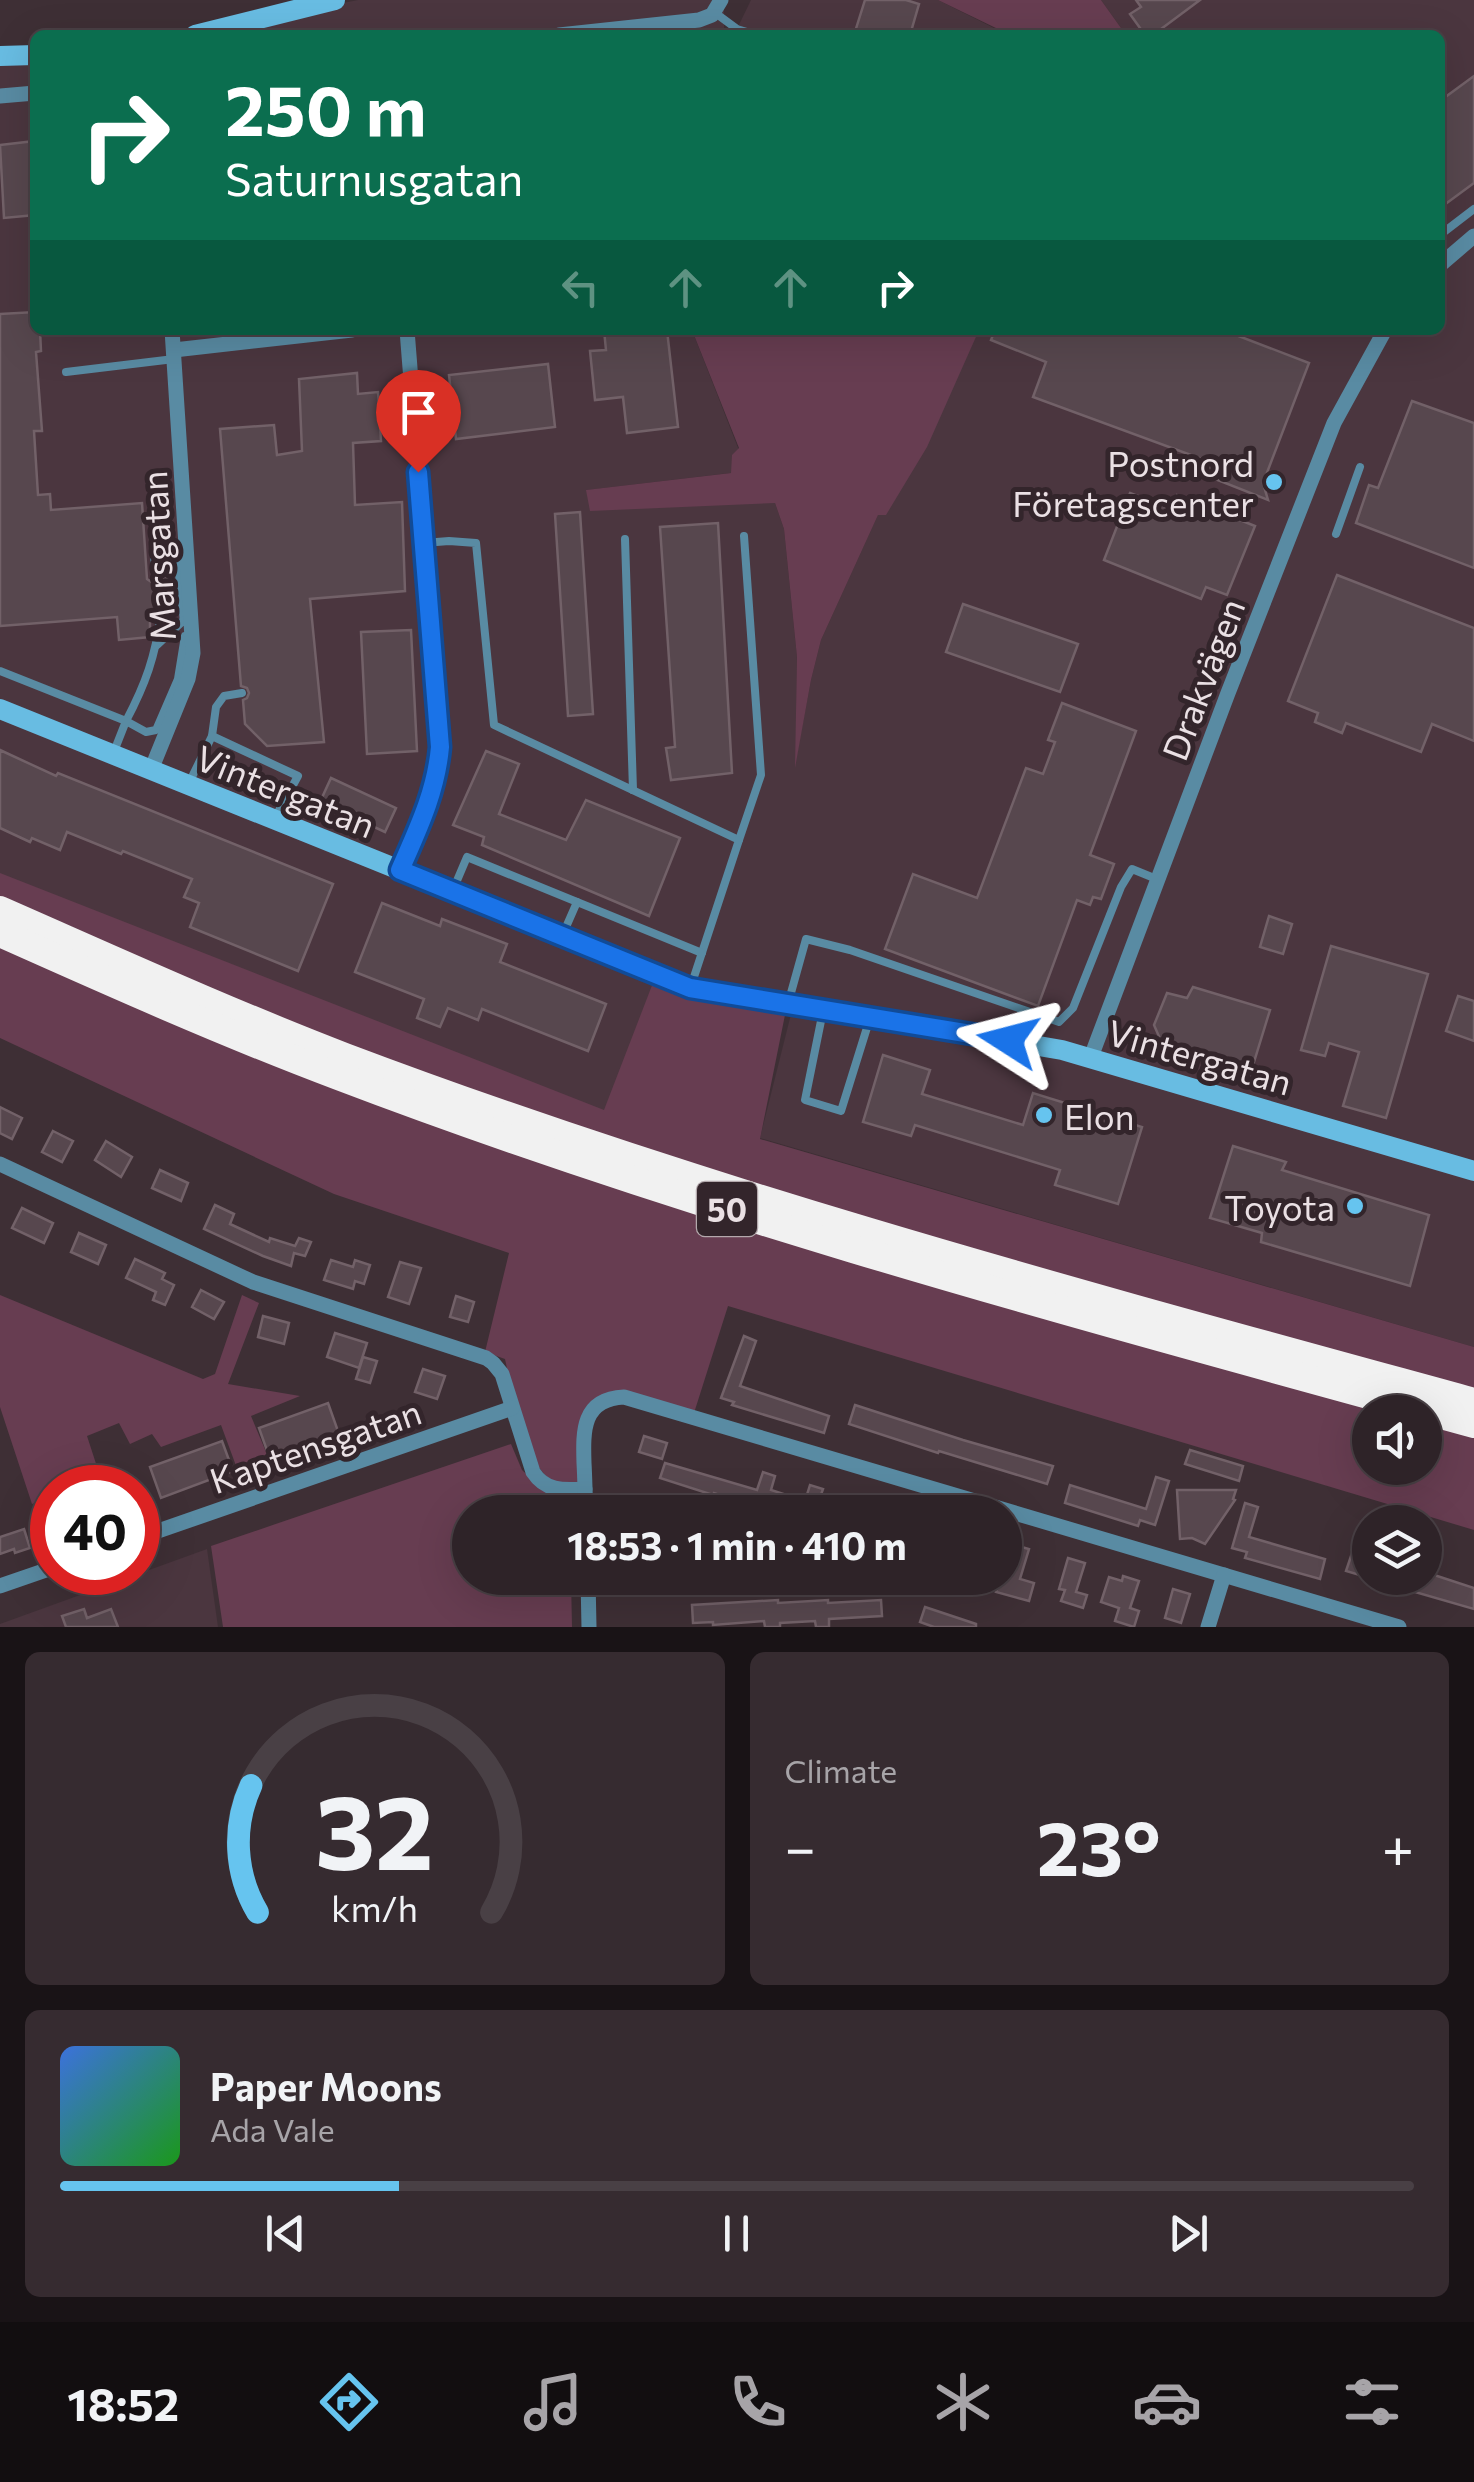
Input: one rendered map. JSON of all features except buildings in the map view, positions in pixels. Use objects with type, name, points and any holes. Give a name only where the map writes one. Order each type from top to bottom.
[{"type":"highway","name":"50","points":[[0,910],[344,1056],[556,1131],[957,1257],[1474,1402]]},
{"type":"highway","name":"50","points":[[0,933],[336,1076],[551,1152],[949,1277],[1474,1424]]},
{"type":"street","points":[[214,30],[335,0]]},
{"type":"street","points":[[619,30],[699,20],[718,6]]},
{"type":"street","points":[[0,56],[30,55]]},
{"type":"street","points":[[0,96],[30,93]]},
{"type":"street","points":[[1445,260],[1474,236]]},
{"type":"street","name":"Marsgatan","points":[[151,770],[194,653],[172,335]]},
{"type":"street","points":[[174,355],[316,335]]},
{"type":"street","points":[[400,870],[430,799],[440,747],[407,335]]},
{"type":"street","name":"Drakvägen","points":[[1092,1057],[1334,422],[1382,335]]},
{"type":"street","name":"Vintergatan","points":[[0,708],[690,988],[1092,1057],[1474,1170]]},
{"type":"street","points":[[0,1164],[252,1282],[486,1358],[502,1374],[538,1480],[556,1490],[585,1489]]},
{"type":"street","points":[[585,1495],[586,1421],[606,1400],[624,1397],[1399,1627]]},
{"type":"street","name":"Kaptensgatan","points":[[160,1530],[512,1408]]},
{"type":"street","points":[[1208,1627],[1224,1575]]},
{"type":"street","points":[[0,1586],[30,1576]]},
{"type":"street","points":[[588,1595],[589,1627]]},
{"type":"lane","points":[[718,6],[728,23],[738,30]]},
{"type":"lane","points":[[1445,230],[1474,209]]},
{"type":"lane","points":[[66,372],[174,355]]},
{"type":"lane","points":[[1336,534],[1360,467]]},
{"type":"lane","points":[[690,988],[761,775],[744,536]]},
{"type":"lane","points":[[624,538],[634,790]]},
{"type":"lane","points":[[424,543],[476,544],[494,725],[739,840]]},
{"type":"lane","points":[[0,670],[146,732],[156,730],[178,679],[186,640],[178,564],[170,552],[160,550],[154,556],[156,578]]},
{"type":"lane","points":[[113,754],[146,682],[161,614]]},
{"type":"lane","points":[[157,646],[184,620]]},
{"type":"lane","points":[[188,785],[212,736],[216,707],[224,696],[242,692]]},
{"type":"lane","points":[[212,736],[298,776],[274,820]]},
{"type":"lane","points":[[452,892],[467,857],[702,953]]},
{"type":"lane","points":[[788,1005],[806,939],[850,950],[1059,1022],[1074,1008],[1121,887],[1132,869],[1159,880]]},
{"type":"lane","points":[[562,936],[577,902]]},
{"type":"lane","points":[[823,1011],[805,1100],[841,1111],[870,1018]]},
{"type":"shaded area","points":[[358,0],[724,0],[724,30],[218,30]]},
{"type":"shaded area","points":[[751,0],[938,0],[998,30],[736,30]]},
{"type":"shaded area","points":[[938,0],[1101,0],[1122,30],[1000,30]]},
{"type":"shaded area","points":[[1101,0],[1474,0],[1474,1347],[760,1138],[793,1006],[604,1111],[0,875],[0,59],[30,56],[30,335],[694,335],[747,471],[587,490],[775,503],[784,529],[797,657],[796,759],[821,640],[881,508],[972,335],[1445,335],[1445,30],[1122,30]]},
{"type":"shaded area","points":[[694,335],[977,335],[927,447],[886,515],[878,515],[821,640],[795,768],[797,657],[784,529],[775,503],[590,511],[586,490],[731,473],[732,455],[739,448]]},
{"type":"shaded area","points":[[0,873],[604,1110],[656,975],[787,1005],[760,1139],[1474,1347],[1474,1530],[1442,1520],[1442,1505],[1391,1505],[728,1306],[694,1413],[625,1393],[591,1410],[590,1495],[566,1488],[542,1472],[526,1443],[505,1359],[485,1352],[509,1253],[334,1194],[0,1038]]},
{"type":"shaded area","points":[[0,1295],[203,1379],[215,1374],[242,1295],[259,1303],[228,1384],[300,1396],[251,1416],[274,1471],[242,1482],[221,1425],[161,1447],[152,1434],[130,1444],[119,1423],[87,1436],[96,1465],[30,1465],[30,1498],[0,1407]]},
{"type":"shaded area","points":[[511,1444],[522,1470],[549,1495],[452,1495],[452,1595],[571,1595],[572,1627],[223,1627],[211,1546]]},
{"type":"shaded area","points":[[207,1549],[218,1627],[0,1627],[80,1595],[160,1595],[160,1566]]},
{"type":"place","name":"Postnord Företagscenter","points":[[1274,482]]},
{"type":"place","name":"Elon","points":[[1044,1115]]},
{"type":"place","name":"Toyota","points":[[1355,1206]]},
{"type":"route","points":[[418,472],[440,747],[430,799],[400,870],[690,988],[1008,1040]]}]
